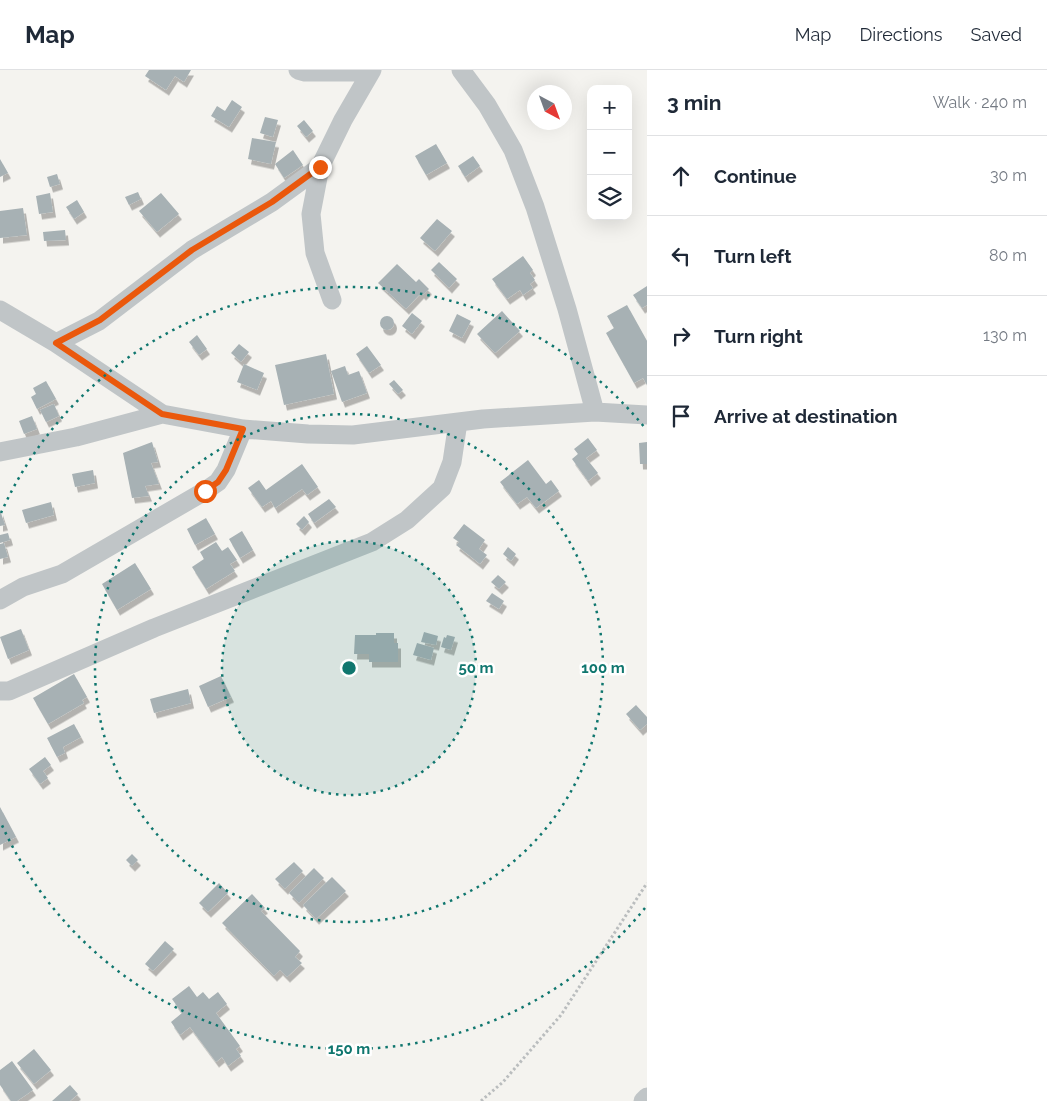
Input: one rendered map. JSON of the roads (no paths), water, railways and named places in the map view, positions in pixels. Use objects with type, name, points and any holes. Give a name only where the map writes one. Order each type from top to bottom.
[{"type":"street","points":[[298,70],[305,72],[371,71]]},
{"type":"street","points":[[461,70],[487,105],[514,150],[535,207],[564,299],[595,412]]},
{"type":"street","points":[[332,300],[315,253],[311,214],[320,167],[343,120],[371,71]]},
{"type":"street","points":[[56,343],[100,320],[192,250],[272,202],[320,167]]},
{"type":"street","points":[[0,310],[56,343],[162,414],[243,429],[353,435],[484,419],[595,412],[647,415]]},
{"type":"street","points":[[0,452],[76,437],[162,414]]},
{"type":"street","points":[[0,691],[9,691],[154,628],[372,542],[407,520],[442,488],[452,462],[458,422]]},
{"type":"street","points":[[0,600],[23,587],[62,574],[218,482],[226,470],[243,429]]},
{"type":"street","points":[[643,1101],[647,1097]]}]
